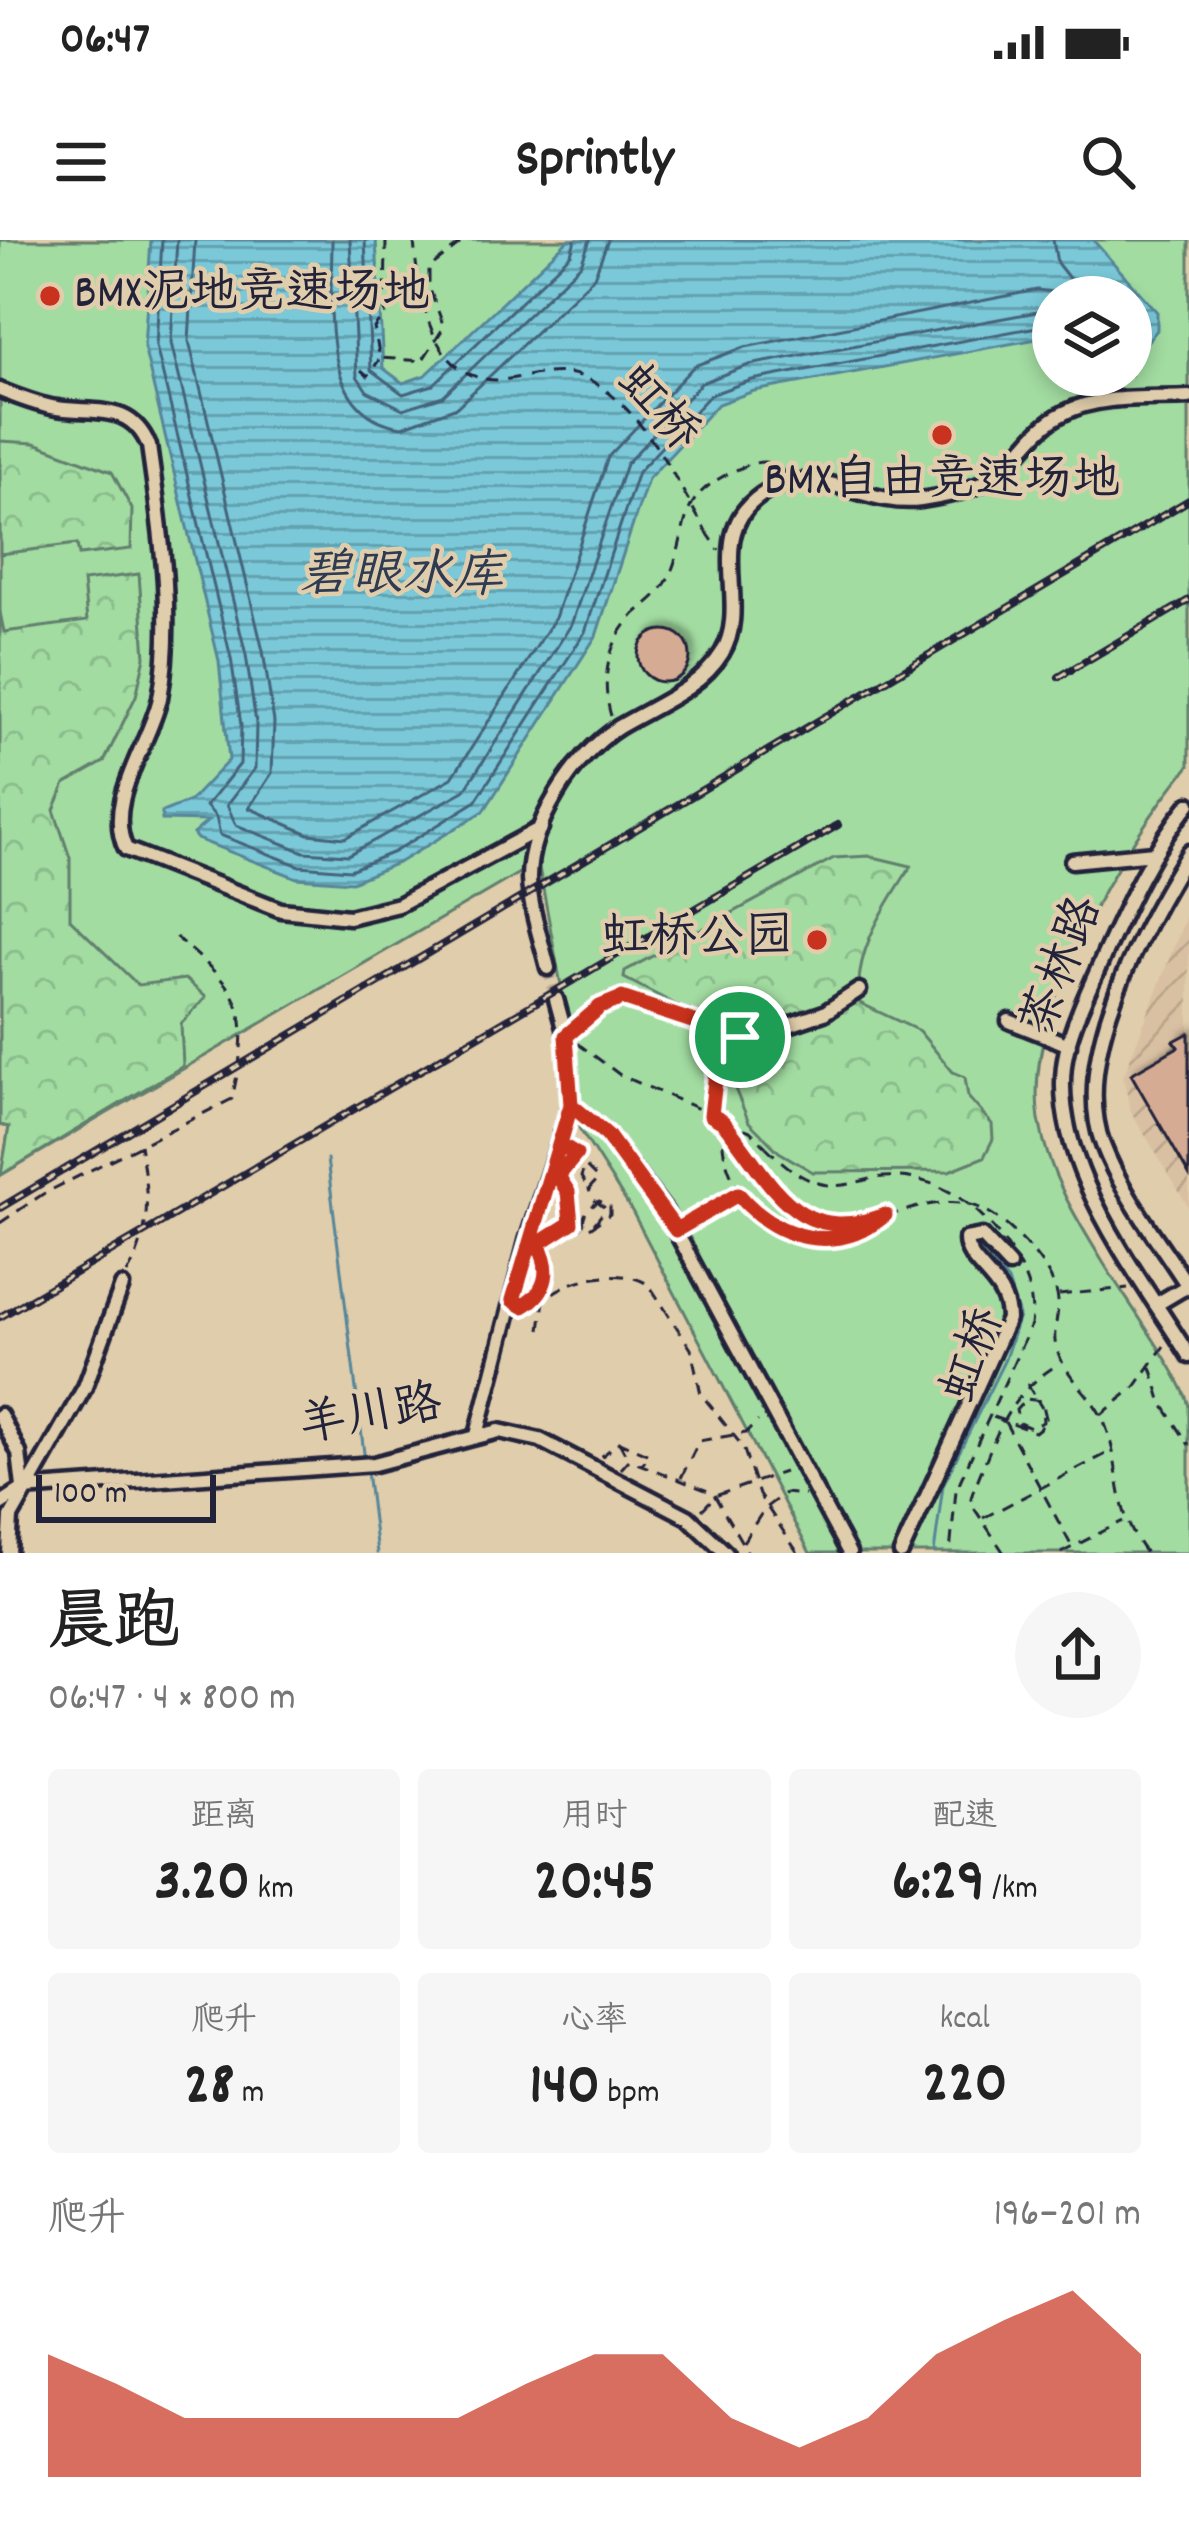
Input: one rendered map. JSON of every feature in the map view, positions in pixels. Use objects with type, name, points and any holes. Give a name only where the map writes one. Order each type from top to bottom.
[{"type":"street","points":[[0,390],[50,407],[121,413],[143,433],[148,446],[165,653],[151,730],[122,800],[126,849],[281,910],[349,917],[398,905],[542,828]]},
{"type":"street","points":[[548,968],[530,886],[542,828],[582,760],[616,729],[685,689],[718,659],[730,636],[732,539],[747,508],[766,493],[816,478],[892,502],[953,494],[993,478],[1036,432],[1066,411],[1085,404],[1189,397]]},
{"type":"street","name":"茶林路","points":[[1189,804],[1132,891],[1069,1045],[1063,1086],[1073,1154],[1189,1355]]},
{"type":"street","name":"茶林路","points":[[1188,1286],[1103,1145],[1095,1090],[1106,1022],[1166,890],[1189,852]]},
{"type":"street","points":[[1072,861],[1154,853]]},
{"type":"street","points":[[566,1036],[600,1007],[622,998],[740,1037],[785,1028],[844,1003],[860,990]]},
{"type":"street","points":[[477,1435],[571,1105],[566,1036],[556,999]]},
{"type":"street","points":[[1009,1021],[1069,1045]]},
{"type":"street","points":[[571,1105],[607,1135],[676,1230],[849,1553]]},
{"type":"street","points":[[901,1553],[1008,1319],[1003,1293],[967,1250],[967,1239],[982,1236],[1009,1265]]},
{"type":"street","points":[[9,1553],[10,1517],[85,1388],[122,1286]]},
{"type":"street","points":[[1157,1304],[1188,1286]]},
{"type":"street","points":[[0,1415],[25,1474],[23,1489]]},
{"type":"street","name":"羊川路","points":[[0,1504],[23,1489],[374,1464],[499,1431],[540,1440],[613,1477],[693,1521],[726,1553]]},
{"type":"path","points":[[361,370],[368,376],[380,358],[374,328],[385,314],[386,240]]},
{"type":"path","name":"虹桥","points":[[414,240],[426,312],[448,360],[486,380],[564,372],[599,386],[653,446],[729,566]]},
{"type":"path","points":[[380,358],[422,361],[444,327],[429,287],[429,268],[465,240]]},
{"type":"path","points":[[616,729],[606,688],[610,656],[623,629],[666,584],[678,533],[693,501],[715,482],[756,462],[772,462],[793,482]]},
{"type":"path","points":[[0,1223],[44,1194],[232,1099],[242,1016],[232,988],[176,937]]},
{"type":"path","name":"虹桥","points":[[566,1036],[620,1075],[750,1131],[814,1182],[836,1186],[901,1178],[953,1192],[987,1218],[1022,1268],[1033,1312],[1027,1340],[956,1490],[950,1553]]},
{"type":"path","points":[[711,1115],[717,1063],[740,1037]]},
{"type":"path","points":[[723,1122],[723,1155],[738,1194],[767,1221],[814,1239],[857,1235],[885,1215]]},
{"type":"path","points":[[723,1122],[771,1186],[803,1216],[849,1225],[939,1202],[991,1214],[1042,1267],[1058,1295],[1054,1336],[1062,1362],[1101,1415],[1126,1520],[1146,1553]]},
{"type":"path","points":[[560,1144],[576,1154],[555,1174],[568,1192],[571,1223]]},
{"type":"path","points":[[122,1286],[145,1242],[149,1210],[140,1145]]},
{"type":"path","points":[[518,1303],[536,1297],[546,1278],[532,1242],[571,1223],[587,1230],[603,1221],[610,1204],[596,1203],[590,1189]]},
{"type":"path","points":[[676,1230],[738,1194]]},
{"type":"path","points":[[540,1330],[539,1314],[547,1296],[569,1284],[616,1276],[645,1281],[691,1349],[701,1394],[734,1434],[766,1507],[799,1553]]},
{"type":"path","points":[[1058,1295],[1127,1288]]},
{"type":"path","points":[[518,1303],[539,1314]]},
{"type":"path","points":[[1101,1415],[1127,1395],[1164,1346]]},
{"type":"path","points":[[1004,1553],[970,1502],[973,1491],[1027,1383],[1062,1362]]},
{"type":"path","points":[[1151,1366],[1162,1403],[1189,1445]]},
{"type":"path","points":[[991,1417],[1035,1432],[1047,1421],[1042,1401],[1026,1399],[1016,1410],[1019,1423],[1031,1428],[1043,1422],[1042,1408],[1027,1383]]},
{"type":"path","points":[[1005,1420],[1072,1547]]},
{"type":"path","points":[[680,1480],[700,1441],[750,1432],[758,1421]]},
{"type":"path","points":[[619,1442],[649,1454],[641,1465]]},
{"type":"path","points":[[591,1466],[619,1442]]},
{"type":"path","points":[[619,1442],[629,1460],[715,1496],[747,1553]]},
{"type":"path","points":[[982,1519],[1111,1451]]},
{"type":"path","points":[[613,1477],[629,1460]]},
{"type":"path","points":[[693,1521],[715,1496],[784,1472]]},
{"type":"path","points":[[742,1544],[766,1507],[785,1493],[816,1491]]},
{"type":"path","points":[[1061,1553],[1126,1520]]},
{"type":"shaded area","points":[[1189,908],[1189,1208],[1131,1112],[1123,1077]]},
{"type":"green space","name":"虹桥公园","points":[[0,240],[1189,240],[1189,766],[1135,839],[1083,932],[1046,1030],[1038,1077],[1043,1139],[1065,1196],[1177,1378],[1189,1407],[1189,1553],[810,1553],[632,1211],[574,1120],[577,1071],[538,862],[1,1175],[9,1127],[0,1125]]},
{"type":"green space","points":[[0,441],[35,443],[112,472],[132,509],[131,549],[79,555],[77,544],[0,554]]},
{"type":"green space","points":[[139,574],[145,657],[136,696],[104,762],[65,784],[54,810],[70,858],[70,919],[138,985],[185,979],[206,997],[181,1024],[183,1066],[1,1175],[9,1127],[0,1125],[0,612],[4,632],[87,621],[83,581]]},
{"type":"green space","points":[[869,856],[911,866],[866,948],[860,1003],[919,1031],[953,1072],[965,1077],[968,1097],[992,1124],[993,1139],[984,1157],[949,1171],[813,1172],[779,1152],[749,1122],[735,1089],[734,1062],[694,1014],[624,978],[625,971],[834,858]]},
{"type":"water","name":"碧眼水库","points":[[151,240],[376,240],[383,368],[403,383],[426,375],[568,240],[1093,240],[1125,276],[1032,276],[1032,340],[754,391],[718,404],[648,479],[596,636],[484,811],[400,862],[352,882],[297,878],[197,839],[193,834],[208,821],[162,820],[162,812],[190,801],[229,760],[219,661],[144,347]]},
{"type":"water","name":"碧眼水库","points":[[1152,306],[1157,312],[1157,330],[1152,336]]},
{"type":"building","points":[[664,630],[683,637],[690,656],[683,675],[664,682],[645,675],[638,656],[645,637]]},
{"type":"building","points":[[1189,1033],[1189,1175],[1131,1074],[1178,1047],[1174,1041]]},
{"type":"waterway","points":[[327,1159],[365,1461]]},
{"type":"waterway","points":[[934,1553],[943,1485],[1005,1359],[1019,1316],[1008,1281],[977,1244]]},
{"type":"waterway","points":[[367,1471],[377,1553]]},
{"type":"tunnel","points":[[548,968],[556,999]]},
{"type":"railway","points":[[0,1208],[1189,500]]},
{"type":"railway","points":[[1059,677],[1189,600]]},
{"type":"railway","points":[[0,1317],[838,825]]},
{"type":"place","name":"BMX泥地竞速场地","points":[[50,296]]},
{"type":"place","name":"BMX自由竞速场地","points":[[942,435]]},
{"type":"place","name":"虹桥公园","points":[[817,940]]},
{"type":"route","points":[[740,1037],[633,998],[610,1000],[566,1036],[571,1105],[526,1241],[513,1300],[523,1306],[540,1292],[547,1270],[538,1244],[571,1223],[568,1192],[558,1176],[576,1154],[560,1144],[571,1105],[607,1135],[676,1230],[738,1194],[767,1221],[814,1239],[833,1241],[857,1235],[885,1215],[849,1225],[803,1216],[778,1195],[740,1142],[711,1115],[717,1063],[740,1037]]}]
